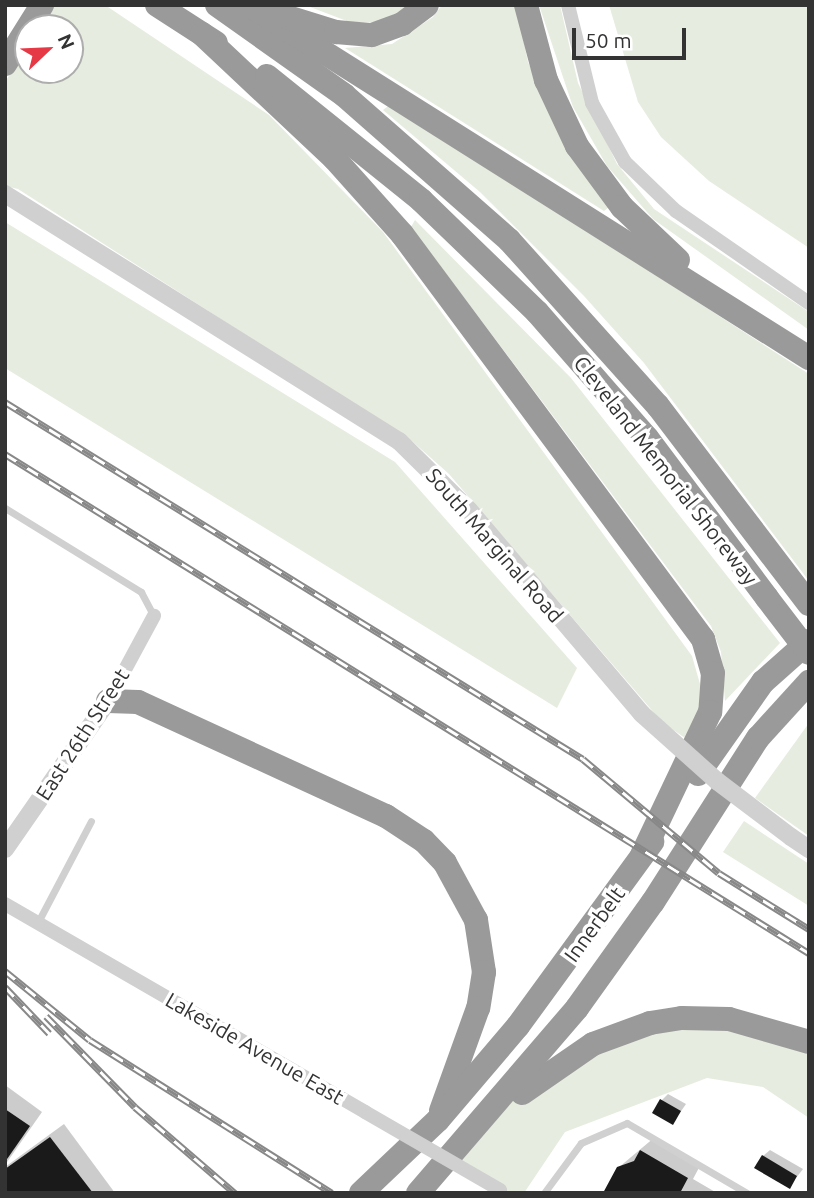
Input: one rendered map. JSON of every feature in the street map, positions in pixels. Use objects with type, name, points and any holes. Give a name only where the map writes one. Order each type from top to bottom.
[{"type":"highway","points":[[5,64],[42,5]]},
{"type":"highway","name":"Cleveland Memorial Shoreway","points":[[156,5],[337,128],[500,274],[632,420],[809,653]]},
{"type":"highway","points":[[216,5],[344,95],[509,240],[659,406],[809,604]]},
{"type":"highway","points":[[250,5],[360,35],[393,29],[427,5]]},
{"type":"highway","points":[[250,5],[809,358]]},
{"type":"highway","points":[[526,5],[545,80],[568,130],[597,177],[649,236],[760,327]]},
{"type":"highway","points":[[202,34],[334,158],[402,234],[703,639],[713,673],[710,712],[642,855]]},
{"type":"highway","name":"Innerbelt","points":[[361,1193],[438,1120],[544,993],[748,701],[778,666],[809,641]]},
{"type":"highway","name":"Innerbelt","points":[[418,1193],[482,1123],[603,974],[758,738],[809,682]]},
{"type":"highway","points":[[108,701],[138,702],[386,816],[424,841],[445,863],[472,907],[480,932],[484,972],[478,1008],[438,1120]]},
{"type":"highway","points":[[482,1123],[568,1058],[606,1037],[642,1025],[714,1018],[763,1025],[809,1042]]},
{"type":"street","points":[[568,5],[589,96],[625,162],[668,205],[809,303]]},
{"type":"street","name":"South Marginal Road","points":[[5,194],[399,441],[461,502],[642,714],[717,781],[809,849]]},
{"type":"street","name":"East 26th Street","points":[[5,849],[108,701],[154,616]]},
{"type":"street","name":"Lakeside Avenue East","points":[[5,904],[503,1191]]},
{"type":"lane","points":[[5,508],[141,592],[154,616]]},
{"type":"lane","points":[[38,922],[91,821]]},
{"type":"lane","points":[[544,1193],[581,1143],[627,1124],[747,1193]]},
{"type":"shaded area","points":[[54,5],[105,5],[269,115],[383,232],[692,656],[700,684],[699,717],[685,738],[662,722],[449,474],[413,442],[18,189],[5,186],[5,82],[14,68],[14,84],[84,84],[84,14],[49,14]]},
{"type":"shaded area","points":[[305,5],[410,5],[382,22],[352,23]]},
{"type":"shaded area","points":[[442,5],[516,5],[528,62],[568,151],[609,207],[604,211],[345,48],[392,44],[433,17]]},
{"type":"shaded area","points":[[539,5],[560,5],[578,83],[617,164],[654,209],[809,312],[809,330],[653,219],[607,166],[573,107]]},
{"type":"shaded area","points":[[609,5],[809,5],[809,248],[709,181],[661,137],[638,102]]},
{"type":"shaded area","points":[[391,104],[809,374],[809,581],[644,363],[584,296],[480,192],[383,110]]},
{"type":"shaded area","points":[[415,220],[571,378],[780,643],[725,701],[721,652],[711,626],[411,227]]},
{"type":"shaded area","points":[[5,222],[395,462],[577,668],[557,708],[5,368]]},
{"type":"shaded area","points":[[809,723],[809,836],[755,798]]},
{"type":"shaded area","points":[[744,821],[809,864],[809,906],[723,852]]},
{"type":"shaded area","points":[[682,1018],[809,1042],[809,1118],[763,1087],[707,1078],[565,1132],[524,1193],[505,1193],[452,1162],[482,1123],[568,1058]]},
{"type":"building","points":[[660,1099],[681,1111],[673,1125],[652,1113]]},
{"type":"building","points":[[5,1109],[30,1126],[5,1162]]},
{"type":"building","points":[[50,1137],[93,1193],[5,1193],[5,1169]]},
{"type":"building","points":[[640,1150],[688,1178],[680,1193],[603,1193],[617,1167],[634,1161]]},
{"type":"building","points":[[762,1155],[797,1176],[790,1189],[754,1168]]},
{"type":"railway","points":[[5,402],[583,759],[719,873],[809,929]]},
{"type":"railway","points":[[5,454],[809,953]]},
{"type":"railway","points":[[5,971],[90,1040],[332,1193]]},
{"type":"railway","points":[[5,987],[49,1033]]},
{"type":"railway","points":[[46,1016],[135,1107],[235,1193]]}]
